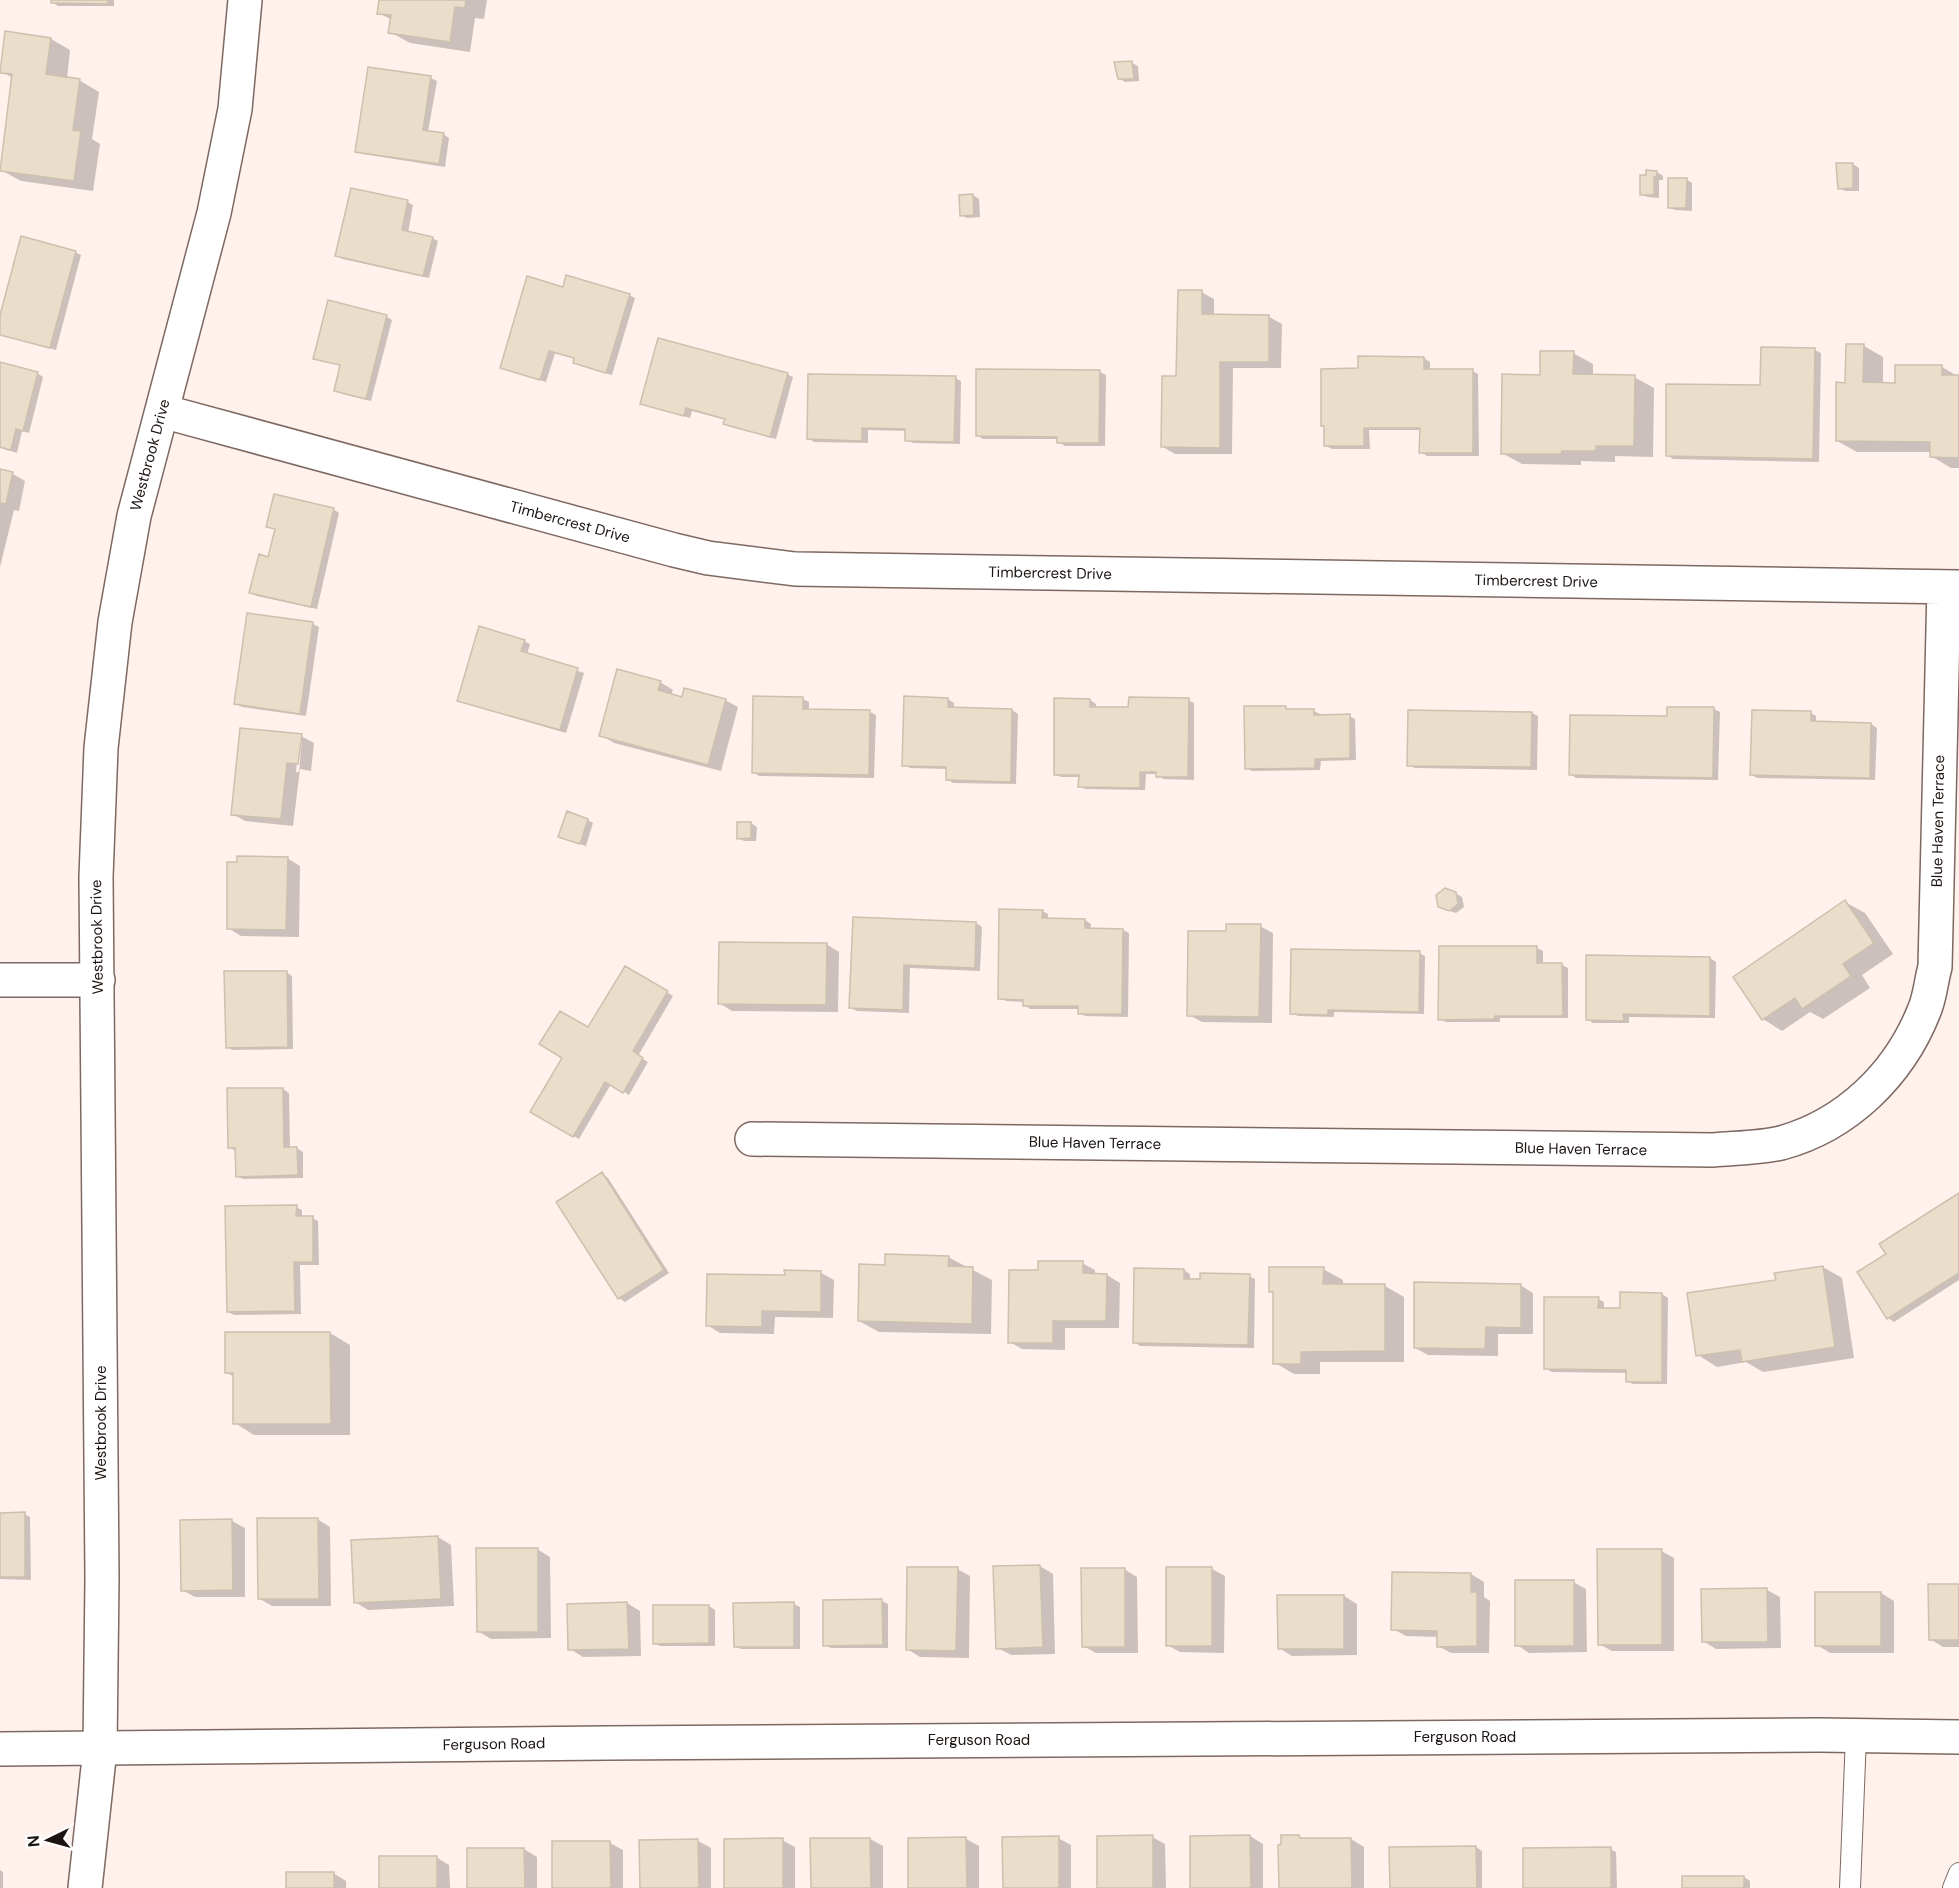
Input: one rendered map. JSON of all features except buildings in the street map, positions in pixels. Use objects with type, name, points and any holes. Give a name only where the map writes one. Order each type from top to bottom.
[{"type":"street","name":"Westbrook Drive","points":[[85,1888],[100,1749],[102,1578],[96,878],[101,748],[115,622],[134,516],[214,213],[235,108],[245,0]]},
{"type":"street","name":"Timbercrest Drive","points":[[162,411],[674,550],[708,558],[795,569],[1951,587]]},
{"type":"street","name":"Blue Haven Terrace","points":[[752,1139],[1713,1150],[1780,1143],[1816,1130],[1849,1111],[1878,1085],[1905,1050],[1925,1010],[1935,967],[1951,587]]},
{"type":"street","points":[[0,980],[98,980]]},
{"type":"street","name":"Ferguson Road","points":[[0,1749],[608,1743],[1959,1737]]},
{"type":"lane","points":[[1850,1888],[1856,1736]]},
{"type":"lane","points":[[1953,1888],[1959,1873]]}]
